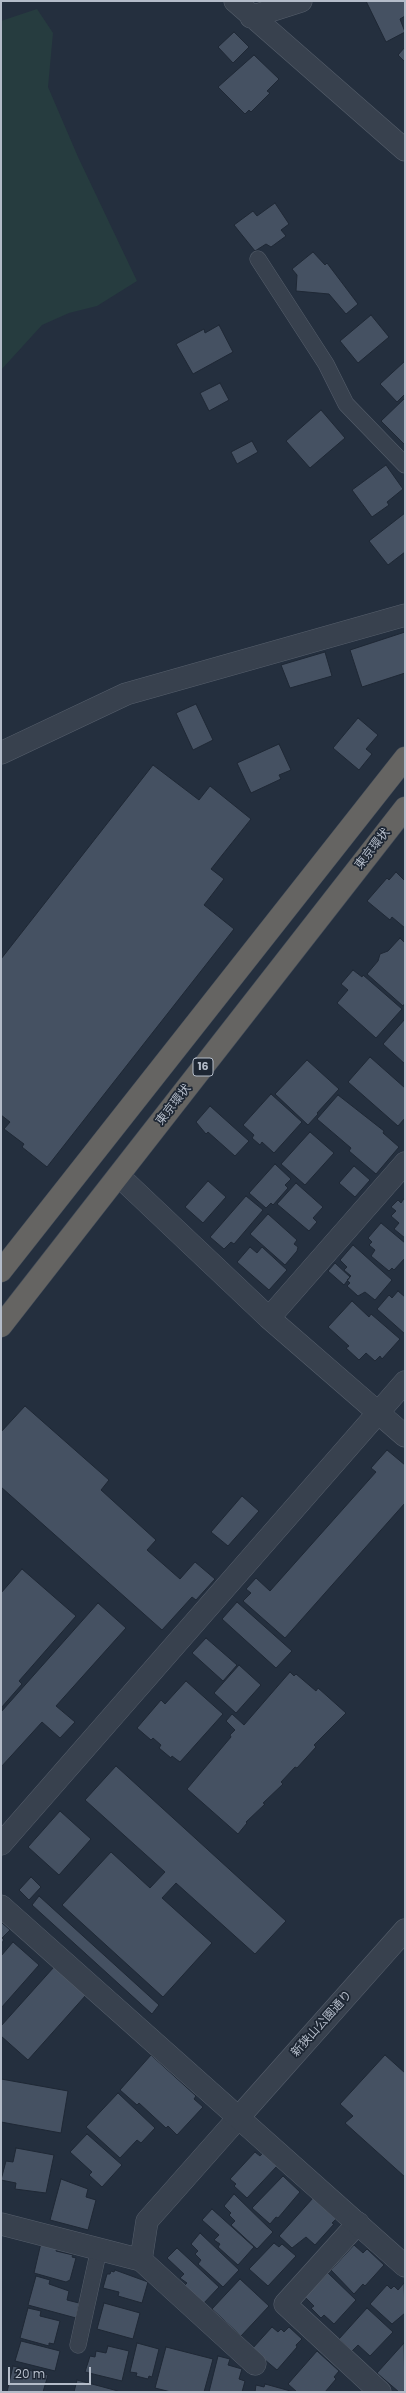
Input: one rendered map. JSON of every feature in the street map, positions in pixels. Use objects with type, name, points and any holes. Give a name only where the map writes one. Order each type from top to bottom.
[{"type":"highway","points":[[1,1271],[405,758]]},
{"type":"highway","name":"東京環状","points":[[1,1326],[405,808]]},
{"type":"street","points":[[235,1],[251,17],[405,150]]},
{"type":"street","points":[[251,17],[301,1]]},
{"type":"street","points":[[1,753],[126,694],[405,615]]},
{"type":"street","points":[[269,1318],[405,1163]]},
{"type":"street","points":[[119,1176],[269,1318],[405,1436]]},
{"type":"street","points":[[1,1844],[405,1382]]},
{"type":"street","points":[[1,1906],[405,2266]]},
{"type":"street","name":"新狭山公園通り","points":[[141,2260],[147,2221],[405,1930]]},
{"type":"street","points":[[1,2224],[141,2260],[255,2364]]},
{"type":"street","points":[[358,2224],[286,2304],[380,2392]]},
{"type":"lane","points":[[258,259],[326,364],[346,404],[405,465]]},
{"type":"lane","points":[[78,2346],[99,2249]]},
{"type":"green space","points":[[37,9],[53,33],[48,87],[78,157],[137,281],[97,306],[69,313],[42,325],[1,370],[1,21]]},
{"type":"building","points":[[366,1],[405,1],[405,16],[400,19],[405,32],[386,42]]},
{"type":"building","points":[[234,32],[249,47],[233,63],[218,47]]},
{"type":"building","points":[[405,47],[405,62],[398,55]]},
{"type":"building","points":[[254,55],[279,79],[267,91],[270,93],[251,112],[249,110],[245,114],[218,87]]},
{"type":"building","points":[[275,203],[289,224],[281,230],[286,236],[271,247],[266,244],[255,251],[234,225],[253,211],[257,216]]},
{"type":"building","points":[[313,252],[325,265],[327,263],[358,304],[346,314],[329,294],[296,291],[297,275],[292,269]]},
{"type":"building","points":[[371,315],[389,337],[358,363],[340,341]]},
{"type":"building","points":[[219,325],[233,352],[193,374],[176,344],[204,329],[205,333]]},
{"type":"building","points":[[405,361],[405,394],[397,402],[380,384]]},
{"type":"building","points":[[220,383],[229,400],[209,411],[200,393]]},
{"type":"building","points":[[405,398],[405,445],[381,421]]},
{"type":"building","points":[[321,410],[345,438],[310,468],[286,441]]},
{"type":"building","points":[[252,441],[258,452],[237,464],[231,452]]},
{"type":"building","points":[[386,465],[403,489],[387,502],[389,505],[372,517],[352,490]]},
{"type":"building","points":[[405,513],[405,552],[388,565],[369,541]]},
{"type":"building","points":[[405,632],[405,673],[362,687],[350,650]]},
{"type":"building","points":[[325,652],[332,676],[290,688],[281,665]]},
{"type":"building","points":[[196,704],[213,740],[193,750],[176,713]]},
{"type":"building","points":[[358,718],[378,735],[366,749],[372,754],[359,770],[333,748]]},
{"type":"building","points":[[279,744],[291,770],[279,775],[281,779],[251,793],[237,763]]},
{"type":"building","points":[[153,765],[199,800],[210,786],[251,819],[211,869],[224,879],[204,905],[234,929],[47,1167],[22,1147],[24,1144],[4,1129],[10,1122],[1,1115],[1,959]]},
{"type":"building","points":[[396,872],[405,881],[405,928],[392,917],[390,920],[367,901],[387,878],[389,880]]},
{"type":"building","points":[[400,938],[405,943],[405,1003],[403,1006],[367,974],[378,961],[380,954],[388,951]]},
{"type":"building","points":[[353,970],[362,977],[363,975],[402,1009],[376,1038],[337,1003],[348,990],[341,984]]},
{"type":"building","points":[[405,1019],[405,1064],[383,1044]]},
{"type":"building","points":[[370,1057],[405,1088],[405,1118],[398,1126],[348,1082]]},
{"type":"building","points":[[307,1060],[339,1089],[308,1125],[275,1094]]},
{"type":"building","points":[[271,1094],[302,1122],[274,1153],[262,1142],[260,1145],[252,1138],[254,1135],[243,1125]]},
{"type":"building","points":[[338,1095],[384,1131],[383,1133],[399,1147],[376,1174],[349,1151],[351,1148],[317,1119]]},
{"type":"building","points":[[210,1106],[249,1141],[235,1156],[208,1132],[206,1134],[196,1122]]},
{"type":"building","points":[[310,1132],[334,1153],[305,1185],[281,1164]]},
{"type":"building","points":[[275,1164],[291,1179],[285,1185],[288,1188],[273,1205],[271,1203],[266,1208],[249,1193]]},
{"type":"building","points":[[354,1166],[370,1180],[355,1197],[339,1183]]},
{"type":"building","points":[[208,1181],[226,1197],[203,1223],[185,1207]]},
{"type":"building","points":[[296,1183],[323,1207],[313,1218],[317,1222],[309,1231],[277,1204]]},
{"type":"building","points":[[246,1196],[263,1210],[234,1244],[231,1242],[224,1249],[210,1237]]},
{"type":"building","points":[[405,1197],[405,1238],[394,1229],[399,1223],[391,1216],[396,1211],[391,1207],[398,1200],[401,1203]]},
{"type":"building","points":[[268,1214],[297,1240],[294,1244],[298,1247],[297,1251],[285,1265],[250,1234]]},
{"type":"building","points":[[381,1223],[405,1243],[405,1258],[394,1270],[392,1268],[389,1271],[371,1256],[375,1250],[369,1245],[372,1242],[368,1238]]},
{"type":"building","points":[[353,1245],[392,1280],[375,1300],[365,1292],[358,1296],[347,1286],[350,1283],[347,1280],[351,1276],[344,1270],[347,1267],[340,1260]]},
{"type":"building","points":[[250,1247],[257,1253],[262,1247],[287,1270],[269,1290],[237,1262]]},
{"type":"building","points":[[335,1263],[350,1277],[344,1285],[328,1271]]},
{"type":"building","points":[[398,1291],[405,1297],[405,1334],[377,1309],[389,1295],[392,1298]]},
{"type":"building","points":[[352,1301],[369,1317],[371,1314],[400,1339],[382,1359],[380,1356],[375,1361],[366,1353],[359,1360],[346,1348],[349,1346],[328,1327]]},
{"type":"building","points":[[25,1406],[109,1480],[101,1490],[156,1540],[147,1550],[180,1579],[195,1562],[215,1579],[196,1600],[192,1597],[162,1630],[1,1487],[1,1432]]},
{"type":"building","points":[[387,1450],[405,1465],[405,1503],[285,1638],[243,1601],[251,1593],[246,1589],[256,1578],[270,1591],[376,1472],[371,1468]]},
{"type":"building","points":[[242,1496],[259,1511],[228,1546],[211,1532]]},
{"type":"building","points":[[22,1569],[76,1616],[19,1681],[22,1684],[1,1708],[1,1593]]},
{"type":"building","points":[[237,1602],[292,1651],[276,1668],[222,1619]]},
{"type":"building","points":[[98,1603],[126,1628],[56,1706],[75,1722],[60,1738],[42,1722],[1,1767],[1,1712]]},
{"type":"building","points":[[206,1638],[237,1665],[223,1681],[192,1653]]},
{"type":"building","points":[[239,1665],[261,1685],[236,1713],[214,1693]]},
{"type":"building","points":[[290,1672],[294,1676],[296,1674],[316,1691],[318,1688],[346,1713],[314,1745],[316,1747],[297,1768],[295,1767],[281,1782],[283,1784],[263,1803],[265,1804],[246,1822],[247,1823],[238,1834],[187,1789],[231,1737],[230,1735],[235,1730],[226,1721],[232,1714],[244,1725]]},
{"type":"building","points":[[186,1681],[223,1714],[180,1762],[172,1756],[171,1758],[159,1748],[161,1745],[153,1738],[151,1740],[137,1728],[161,1700],[165,1704]]},
{"type":"building","points":[[116,1766],[286,1921],[255,1954],[176,1883],[162,1898],[212,1943],[163,1997],[62,1905],[111,1852],[150,1888],[165,1872],[85,1800]]},
{"type":"building","points":[[60,1811],[91,1839],[59,1875],[28,1847]]},
{"type":"building","points":[[31,1877],[41,1887],[29,1900],[19,1890]]},
{"type":"building","points":[[39,1896],[159,2005],[152,2014],[32,1905]]},
{"type":"building","points":[[1,1922],[10,1930],[2,1938],[4,1940],[1,1944]]},
{"type":"building","points":[[13,1942],[39,1965],[1,2008],[1,1956]]},
{"type":"building","points":[[54,1967],[86,1995],[28,2060],[1,2036],[1,2026]]},
{"type":"building","points":[[151,2055],[196,2096],[194,2099],[203,2107],[177,2135],[168,2126],[166,2128],[139,2103],[137,2105],[120,2090]]},
{"type":"building","points":[[385,2055],[405,2073],[405,2177],[345,2123],[353,2116],[340,2104]]},
{"type":"building","points":[[1,2079],[68,2091],[61,2133],[1,2122]]},
{"type":"building","points":[[118,2093],[155,2128],[141,2143],[137,2140],[120,2158],[86,2127]]},
{"type":"building","points":[[87,2134],[122,2165],[102,2187],[89,2175],[92,2172],[70,2152]]},
{"type":"building","points":[[16,2148],[54,2155],[46,2193],[15,2189],[16,2183],[1,2180],[6,2161],[13,2162]]},
{"type":"building","points":[[255,2152],[260,2156],[263,2153],[277,2166],[247,2198],[234,2186],[236,2184],[230,2179]]},
{"type":"building","points":[[283,2176],[300,2192],[278,2218],[276,2217],[270,2224],[252,2208]]},
{"type":"building","points":[[61,2179],[88,2189],[86,2197],[96,2200],[88,2230],[50,2220]]},
{"type":"building","points":[[234,2194],[273,2232],[257,2249],[231,2225],[235,2221],[229,2215],[231,2213],[224,2206]]},
{"type":"building","points":[[313,2198],[336,2219],[332,2223],[334,2224],[315,2245],[306,2237],[292,2248],[279,2236]]},
{"type":"building","points":[[212,2209],[254,2247],[238,2265],[218,2247],[220,2244],[214,2240],[219,2235],[202,2220]]},
{"type":"building","points":[[200,2233],[239,2270],[223,2287],[198,2264],[201,2260],[195,2254],[198,2251],[191,2244]]},
{"type":"building","points":[[41,2243],[57,2247],[56,2251],[73,2255],[72,2257],[76,2258],[70,2280],[66,2282],[34,2273]]},
{"type":"building","points":[[274,2243],[279,2247],[282,2244],[296,2256],[268,2286],[249,2269]]},
{"type":"building","points":[[354,2245],[363,2253],[367,2249],[384,2265],[365,2286],[363,2284],[354,2294],[331,2270]]},
{"type":"building","points":[[177,2248],[219,2287],[203,2304],[184,2286],[187,2283],[180,2278],[184,2274],[167,2258]]},
{"type":"building","points":[[115,2270],[148,2282],[142,2303],[118,2296],[119,2292],[103,2288],[107,2274],[110,2274],[111,2271],[114,2272]]},
{"type":"building","points":[[328,2273],[356,2300],[334,2324],[324,2315],[321,2318],[311,2308],[314,2306],[305,2297]]},
{"type":"building","points":[[36,2276],[50,2280],[49,2284],[69,2291],[67,2300],[79,2303],[76,2318],[28,2305]]},
{"type":"building","points":[[240,2279],[269,2306],[241,2336],[212,2309]]},
{"type":"building","points":[[404,2283],[405,2313],[392,2324],[370,2304],[387,2285],[391,2289],[394,2286],[398,2290]]},
{"type":"building","points":[[104,2303],[140,2313],[133,2339],[97,2329]]},
{"type":"building","points":[[28,2308],[41,2311],[40,2316],[60,2321],[54,2344],[49,2343],[49,2346],[20,2338]]},
{"type":"building","points":[[367,2308],[393,2332],[370,2356],[358,2345],[352,2351],[339,2339]]},
{"type":"building","points":[[272,2327],[278,2332],[281,2329],[284,2332],[289,2327],[302,2339],[277,2370],[252,2349]]},
{"type":"building","points":[[21,2341],[60,2351],[55,2371],[15,2361]]},
{"type":"building","points":[[137,2343],[159,2349],[152,2377],[149,2376],[148,2379],[136,2376],[137,2373],[130,2372]]},
{"type":"building","points":[[404,2343],[405,2391],[399,2392],[377,2373]]},
{"type":"building","points":[[108,2346],[129,2351],[122,2381],[85,2372],[90,2356],[95,2357],[96,2351],[106,2353]]},
{"type":"building","points":[[166,2347],[213,2359],[204,2392],[171,2392],[155,2388]]},
{"type":"building","points":[[317,2351],[339,2371],[334,2377],[336,2379],[325,2392],[297,2392],[288,2384]]},
{"type":"building","points":[[218,2356],[230,2359],[228,2365],[242,2369],[239,2379],[245,2381],[242,2392],[209,2392]]},
{"type":"building","points":[[13,2366],[48,2375],[43,2392],[7,2392]]},
{"type":"building","points":[[77,2380],[118,2391],[74,2392]]},
{"type":"building","points":[[265,2384],[294,2392],[255,2392],[256,2385],[264,2387]]}]
